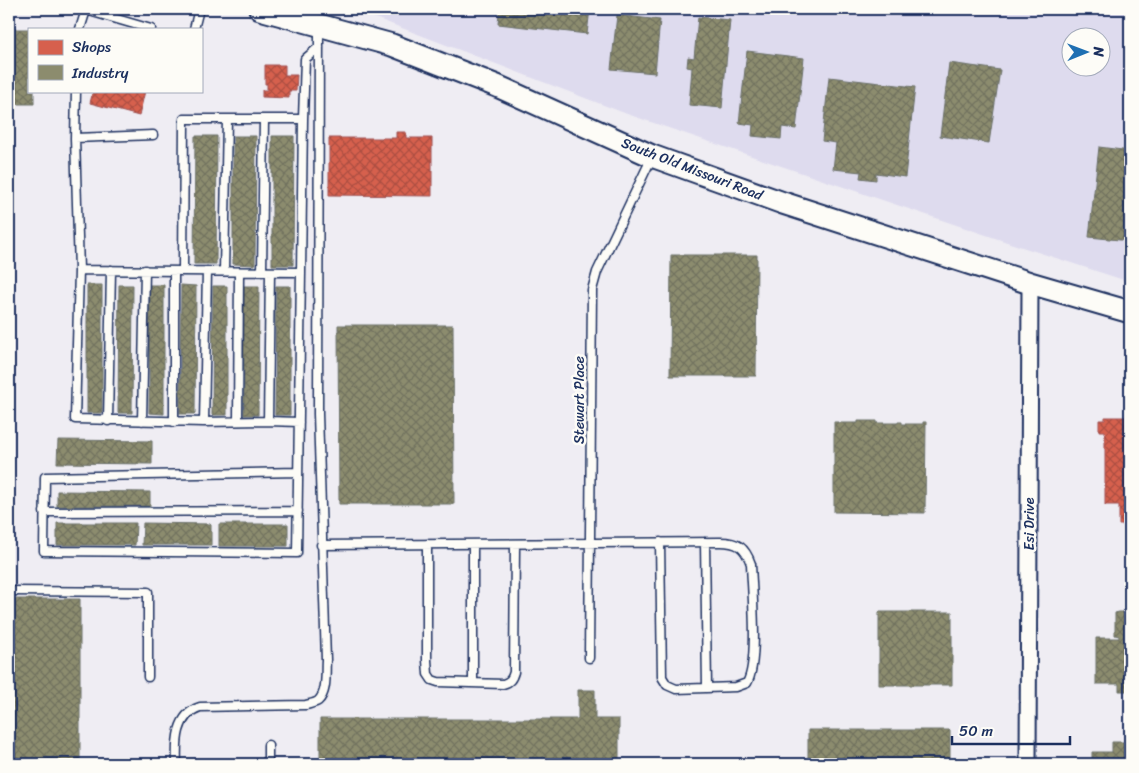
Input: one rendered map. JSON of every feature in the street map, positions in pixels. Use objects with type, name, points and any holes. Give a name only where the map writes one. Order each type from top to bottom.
[{"type":"main road","name":"South Old Missouri Road","points":[[260,9],[392,45],[497,86],[652,156],[783,204],[1030,283],[1130,312]]},
{"type":"street","name":"Esi Drive","points":[[1028,764],[1030,283]]},
{"type":"lane","points":[[194,28],[199,9]]},
{"type":"lane","points":[[80,28],[87,10],[148,28]]},
{"type":"lane","points":[[177,764],[178,732],[184,718],[192,709],[200,707],[306,705],[317,701],[325,685],[318,294],[319,24]]},
{"type":"lane","points":[[298,472],[45,477],[44,551],[298,553],[305,59],[319,48]]},
{"type":"lane","points":[[76,92],[75,138],[79,270],[75,419],[174,422],[299,422]]},
{"type":"lane","points":[[183,271],[184,119],[303,119]]},
{"type":"lane","points":[[224,271],[226,119]]},
{"type":"lane","points":[[264,119],[268,421]]},
{"type":"lane","points":[[75,138],[153,135]]},
{"type":"lane","name":"Stewart Place","points":[[589,658],[592,290],[597,272],[652,156]]},
{"type":"lane","points":[[79,270],[301,272]]},
{"type":"lane","points":[[108,421],[111,270]]},
{"type":"lane","points":[[142,421],[145,270]]},
{"type":"lane","points":[[174,271],[174,422]]},
{"type":"lane","points":[[204,422],[206,271]]},
{"type":"lane","points":[[238,421],[239,272]]},
{"type":"lane","points":[[44,512],[298,511]]},
{"type":"lane","points":[[321,545],[660,542],[730,542],[747,553],[751,564],[753,654],[752,675],[747,683],[736,687],[676,689],[667,685],[662,677],[660,542]]},
{"type":"lane","points":[[705,542],[707,688]]},
{"type":"lane","points":[[427,544],[428,674],[432,680],[438,682],[473,684],[504,684],[512,678],[515,658],[515,544]]},
{"type":"lane","points":[[473,544],[473,684]]},
{"type":"lane","points":[[9,591],[148,592],[148,677]]},
{"type":"lane","points":[[268,745],[268,764]]},
{"type":"shaded area","points":[[352,9],[1130,9],[1130,282],[627,114]]},
{"type":"building: Shops","points":[[265,65],[285,65],[285,75],[297,75],[296,91],[289,91],[289,98],[262,97],[262,90],[267,90],[267,84],[265,84]]},
{"type":"building: Shops","points":[[93,92],[145,92],[139,116],[90,103]]},
{"type":"building: Shops","points":[[396,132],[406,132],[406,138],[432,138],[432,196],[329,195],[329,138],[396,138]]},
{"type":"building: Shops","points":[[1105,417],[1130,417],[1130,525],[1119,525],[1119,505],[1105,505],[1105,431],[1099,431],[1099,420],[1105,420]]},
{"type":"building: Industry","points":[[480,9],[590,9],[587,34],[498,24],[499,13],[480,11]]},
{"type":"building: Industry","points":[[617,15],[660,20],[655,73],[611,69]]},
{"type":"building: Industry","points":[[698,17],[730,20],[722,108],[689,105],[692,68],[687,67],[688,57],[694,58]]},
{"type":"building: Industry","points":[[9,29],[28,29],[28,92],[34,92],[34,104],[9,104]]},
{"type":"building: Industry","points":[[747,51],[804,58],[796,129],[782,127],[781,139],[752,136],[753,125],[739,123]]},
{"type":"building: Industry","points":[[949,63],[1000,70],[989,143],[940,136]]},
{"type":"building: Industry","points":[[829,77],[915,87],[905,177],[876,173],[876,180],[860,178],[861,172],[833,169],[836,143],[822,141]]},
{"type":"building: Industry","points":[[195,136],[217,136],[216,264],[194,264]]},
{"type":"building: Industry","points":[[233,136],[256,136],[255,265],[233,264]]},
{"type":"building: Industry","points":[[272,136],[294,136],[293,265],[272,265]]},
{"type":"building: Industry","points":[[1099,147],[1130,151],[1130,241],[1089,237]]},
{"type":"building: Industry","points":[[671,255],[757,255],[756,376],[670,376]]},
{"type":"building: Industry","points":[[87,285],[102,285],[102,413],[87,413]]},
{"type":"building: Industry","points":[[119,285],[133,285],[132,413],[118,413]]},
{"type":"building: Industry","points":[[150,285],[164,285],[164,414],[149,413]]},
{"type":"building: Industry","points":[[181,285],[196,286],[195,414],[180,414]]},
{"type":"building: Industry","points":[[213,286],[227,286],[227,415],[212,415]]},
{"type":"building: Industry","points":[[244,286],[259,286],[258,415],[244,415]]},
{"type":"building: Industry","points":[[276,286],[290,286],[290,415],[275,415]]},
{"type":"building: Industry","points":[[338,325],[453,325],[454,504],[339,504]]},
{"type":"building: Industry","points":[[858,421],[877,421],[877,423],[902,422],[902,424],[923,424],[923,422],[926,422],[925,513],[834,512],[834,422],[858,423]]},
{"type":"building: Industry","points":[[58,440],[152,441],[152,464],[57,463]]},
{"type":"building: Industry","points":[[57,491],[150,492],[150,506],[57,506]]},
{"type":"building: Industry","points":[[57,523],[136,523],[135,545],[57,545]]},
{"type":"building: Industry","points":[[143,523],[211,524],[211,545],[142,545]]},
{"type":"building: Industry","points":[[219,524],[288,524],[288,546],[219,546]]},
{"type":"building: Industry","points":[[9,599],[80,599],[80,764],[9,764]]},
{"type":"building: Industry","points":[[879,612],[952,612],[952,685],[879,685]]},
{"type":"building: Industry","points":[[1130,612],[1130,691],[1119,691],[1119,684],[1096,684],[1096,638],[1119,638],[1119,636],[1115,635],[1115,613]]},
{"type":"building: Industry","points":[[578,690],[595,690],[595,719],[619,719],[619,764],[320,764],[320,719],[578,719]]},
{"type":"building: Industry","points":[[808,730],[950,730],[950,759],[957,759],[957,764],[808,764]]},
{"type":"building: Industry","points":[[1112,742],[1130,742],[1130,764],[1092,764],[1092,752],[1112,752]]}]
